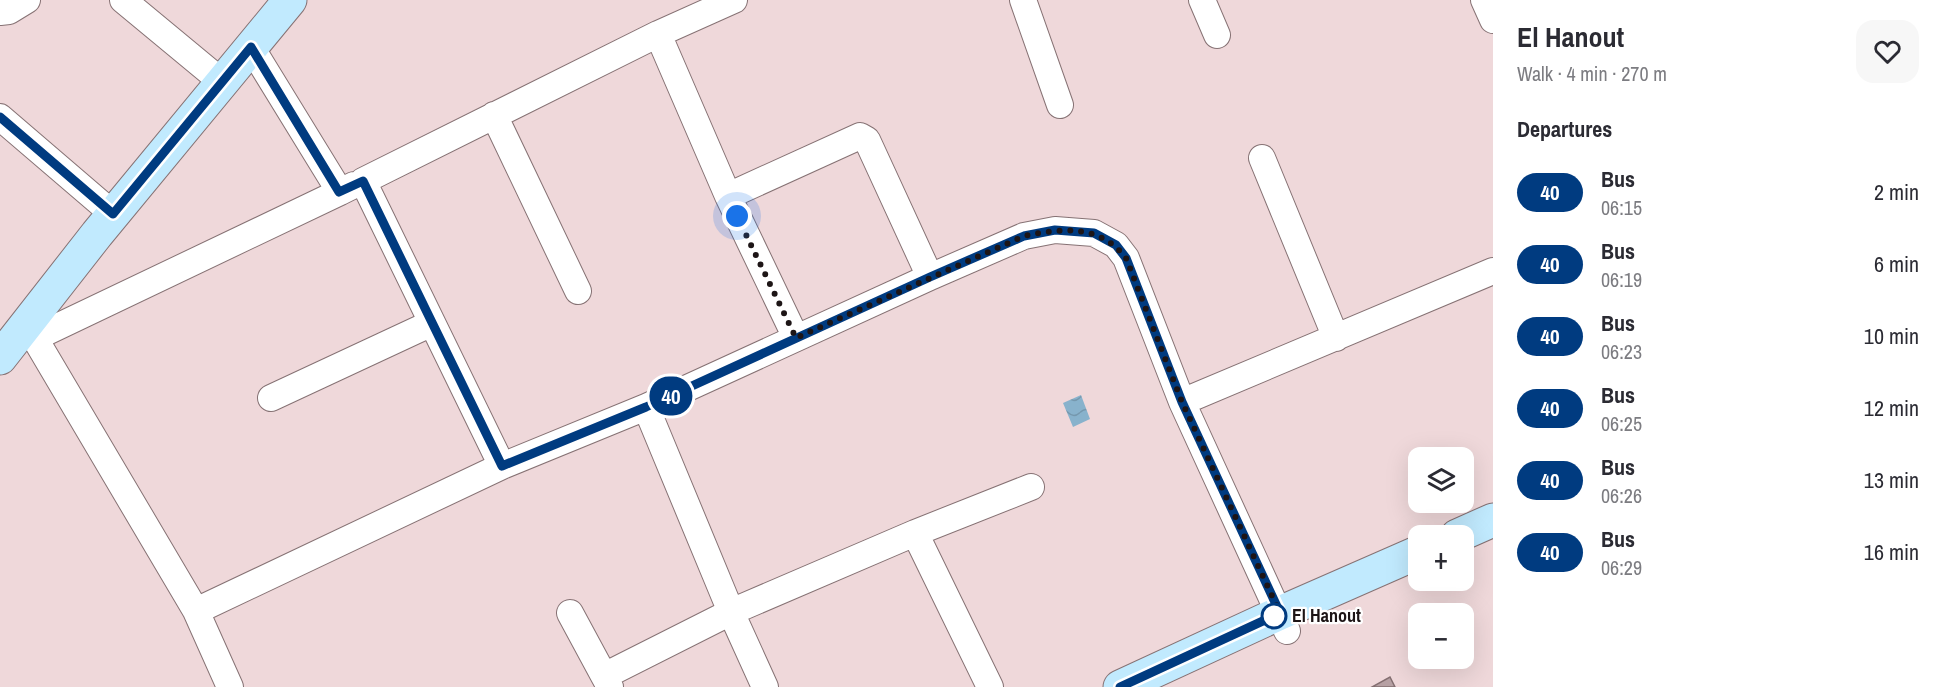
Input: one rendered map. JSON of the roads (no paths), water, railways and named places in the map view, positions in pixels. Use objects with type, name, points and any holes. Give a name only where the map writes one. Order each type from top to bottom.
[{"type":"main road","points":[[0,358],[31,332],[113,214],[251,47],[282,3]]},
{"type":"main road","points":[[1474,528],[1493,520]]},
{"type":"main road","points":[[1474,550],[1493,541]]},
{"type":"main road","points":[[1164,687],[1408,558]]},
{"type":"main road","points":[[1120,687],[1284,622],[1408,578]]},
{"type":"street","points":[[0,12],[9,11],[27,0]]},
{"type":"street","points":[[123,0],[222,82]]},
{"type":"street","points":[[230,687],[196,611],[31,332],[132,290],[363,181],[658,34],[735,0]]},
{"type":"street","points":[[1023,0],[1060,105]]},
{"type":"street","points":[[1202,0],[1217,35]]},
{"type":"street","points":[[1484,0],[1493,20]]},
{"type":"street","points":[[658,34],[728,196],[796,338]]},
{"type":"street","points":[[251,47],[339,192]]},
{"type":"street","points":[[494,115],[578,291]]},
{"type":"street","points":[[0,117],[113,214]]},
{"type":"street","points":[[728,196],[861,136],[864,137],[930,277]]},
{"type":"street","points":[[1262,158],[1336,338]]},
{"type":"street","points":[[363,181],[502,466]]},
{"type":"street","points":[[196,611],[502,466],[646,407],[1024,236],[1055,230],[1094,233],[1116,245],[1126,258],[1182,402],[1284,622]]},
{"type":"street","points":[[1182,402],[1493,271]]},
{"type":"street","points":[[271,398],[432,323]]},
{"type":"street","points":[[646,407],[731,612],[765,687]]},
{"type":"street","points":[[570,613],[607,682],[731,612],[915,533],[1031,487]]},
{"type":"street","points":[[915,533],[990,687]]},
{"type":"water","points":[[1081,395],[1090,419],[1073,427],[1063,403]]},
{"type":"place","name":"El Hanout","points":[[1274,616]]}]
